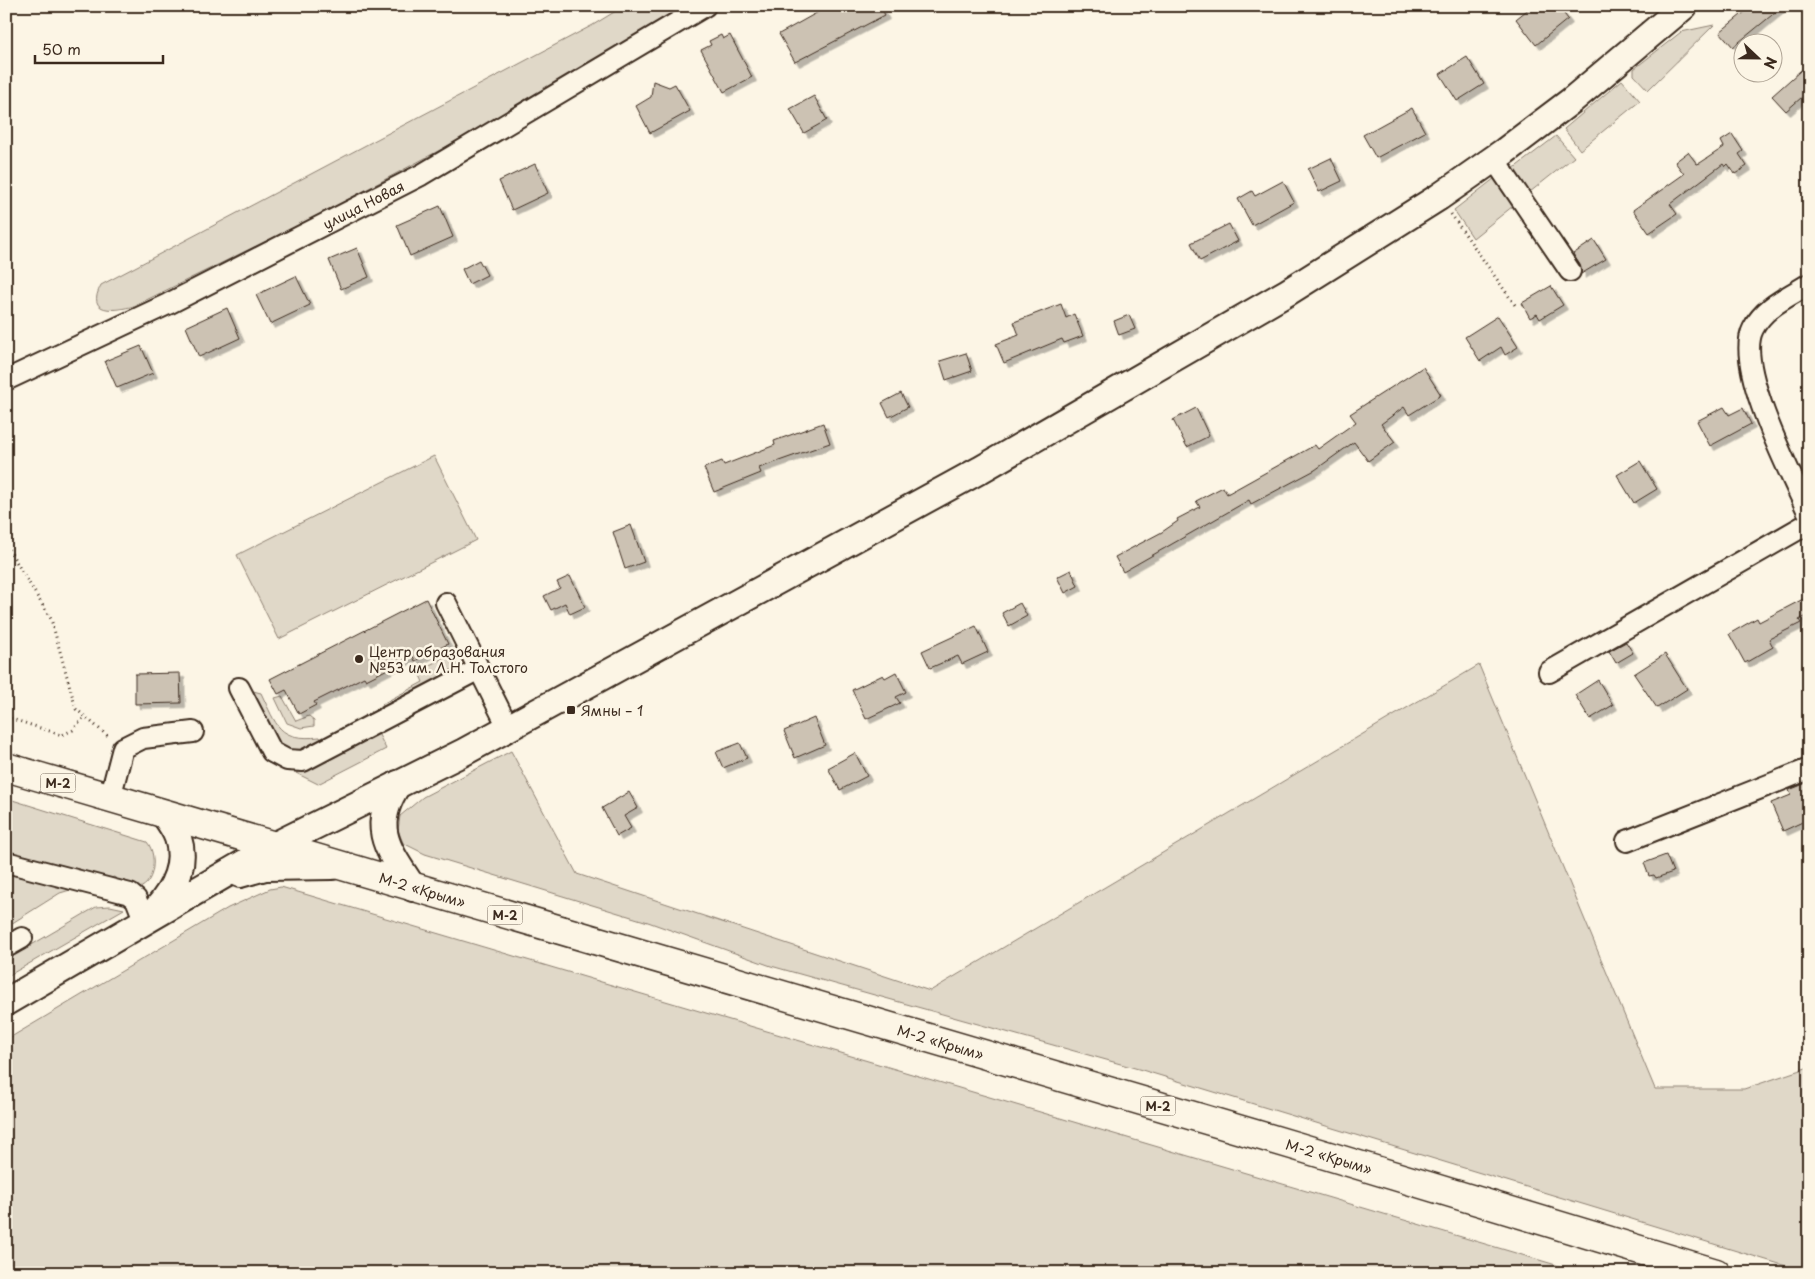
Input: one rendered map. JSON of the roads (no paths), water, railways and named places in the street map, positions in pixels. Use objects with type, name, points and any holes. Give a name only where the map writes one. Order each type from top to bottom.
[{"type":"highway","name":"М-2","points":[[6,767],[164,814]]},
{"type":"highway","name":"М-2 «Крым»","points":[[164,814],[1290,1144],[1716,1273]]},
{"type":"main road","points":[[6,1002],[272,847],[464,752],[915,506],[1126,387],[1288,292],[1439,197],[1494,159],[1571,101],[1684,6]]},
{"type":"main road","points":[[398,784],[385,808],[383,834],[393,857],[413,888]]},
{"type":"main road","points":[[145,922],[170,895],[180,870],[178,838],[164,814]]},
{"type":"main road","points":[[215,880],[265,867],[338,866]]},
{"type":"street","name":"улица Новая","points":[[6,380],[168,304],[420,175],[705,6]]},
{"type":"street","points":[[1494,159],[1570,271]]},
{"type":"street","points":[[1809,284],[1786,297],[1765,313],[1752,330],[1748,346],[1758,394],[1809,514]]},
{"type":"street","points":[[1549,672],[1809,523]]},
{"type":"street","points":[[446,603],[508,727]]},
{"type":"street","points":[[238,688],[272,752],[283,758],[300,762],[479,669]]},
{"type":"street","points":[[110,798],[123,748],[143,738],[193,732]]},
{"type":"street","points":[[1627,841],[1809,769]]},
{"type":"street","points":[[6,862],[130,894],[136,899],[145,922]]},
{"type":"place","name":"Центр образования №53 им. Л.Н. Толстого","points":[[359,659]]},
{"type":"place","name":"Ямны – 1","points":[[571,710]]}]
